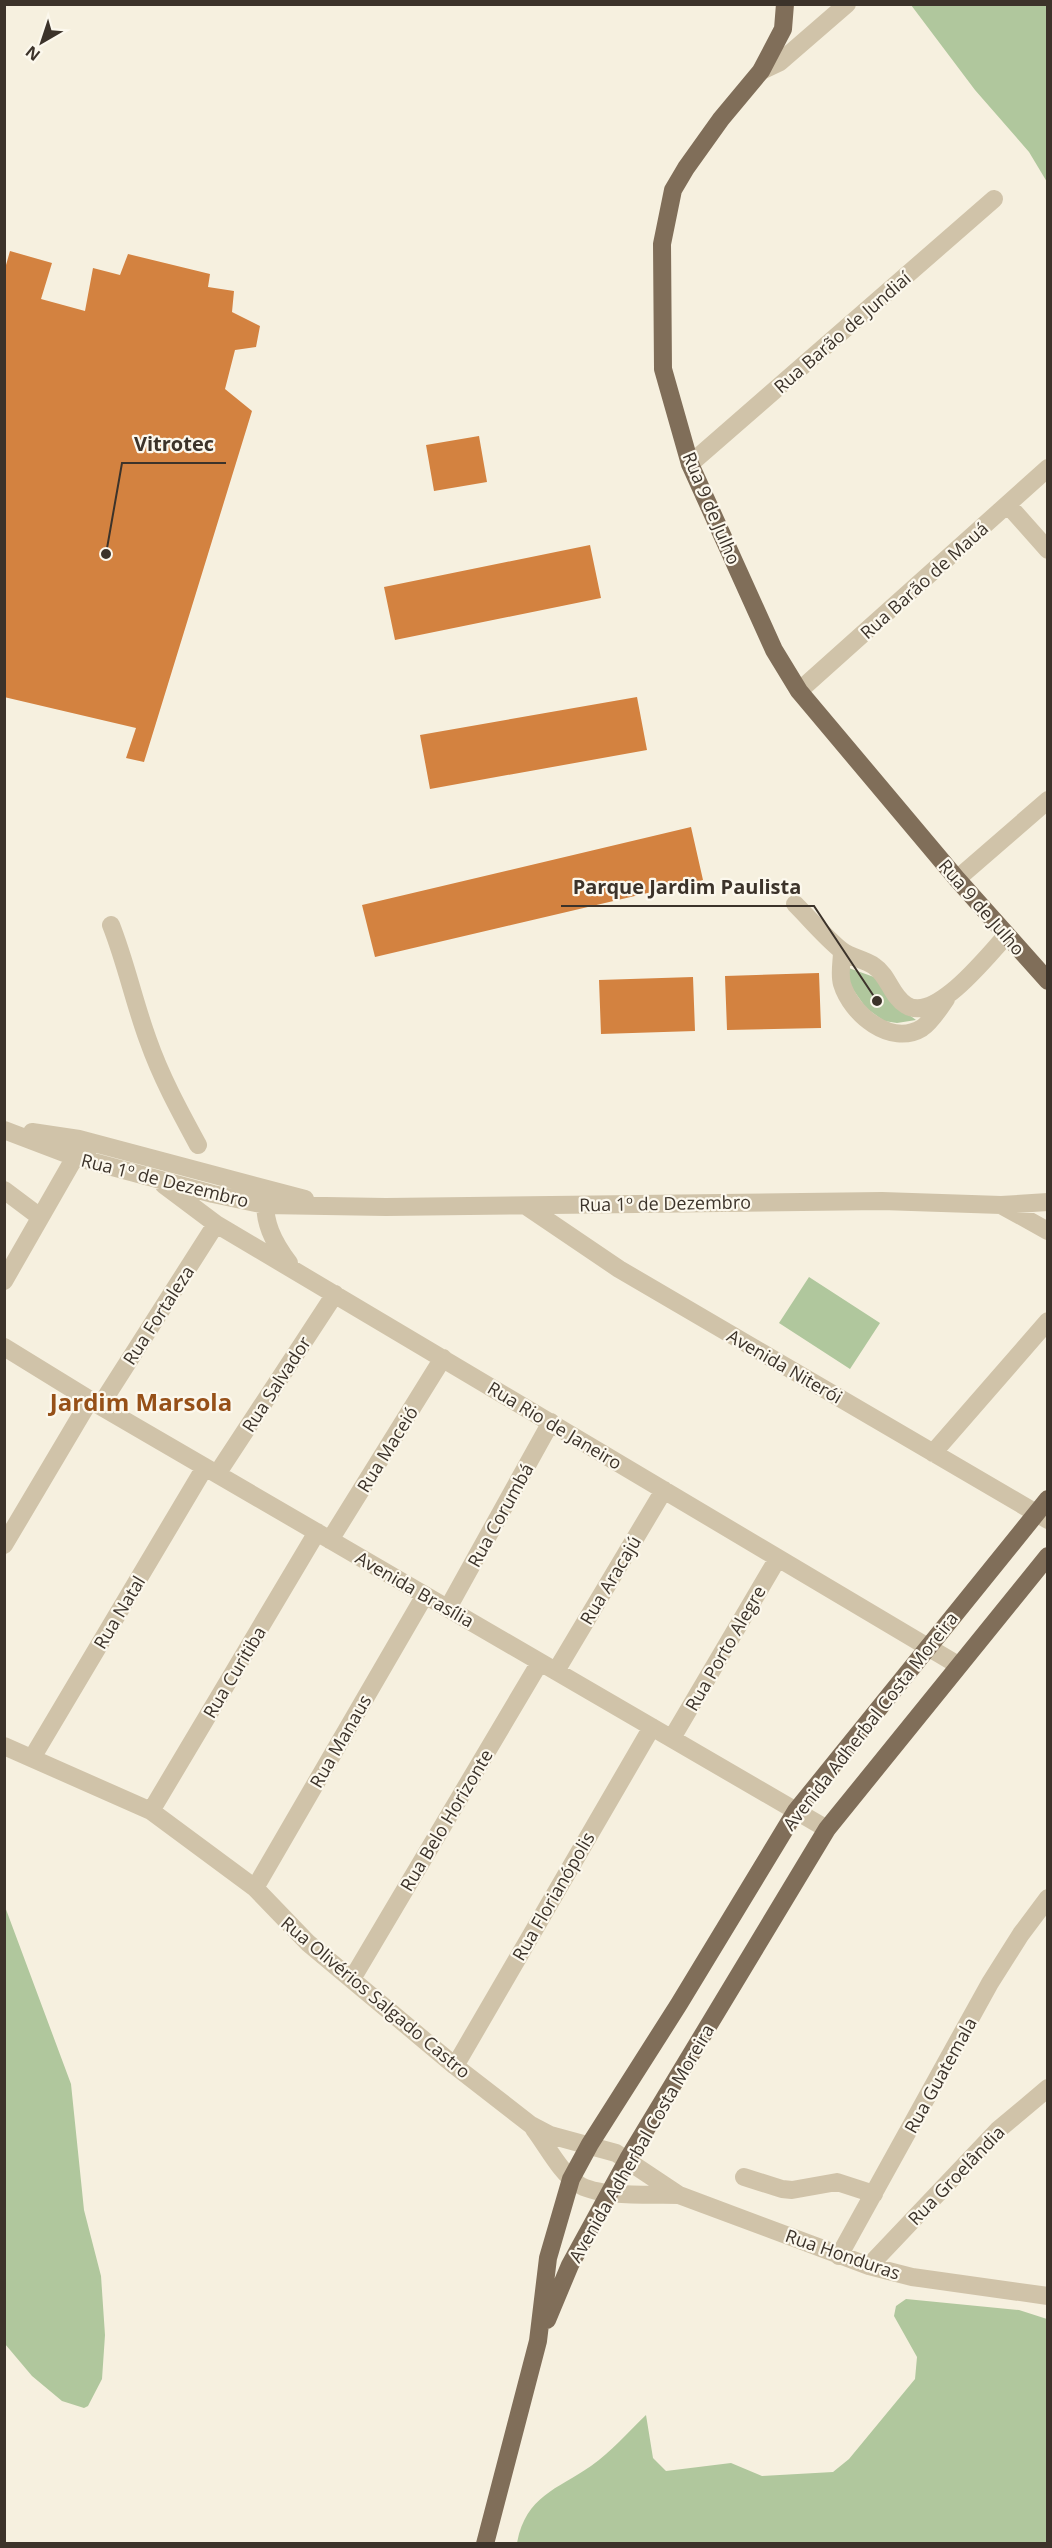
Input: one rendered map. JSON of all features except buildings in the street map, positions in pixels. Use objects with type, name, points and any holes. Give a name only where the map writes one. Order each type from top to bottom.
[{"type":"main road","points":[[761,70],[783,29],[785,4]]},
{"type":"main road","name":"Rua 9 de Julho","points":[[761,70],[721,119],[673,190],[662,243],[663,369],[690,464],[774,650],[799,691],[957,879],[1047,981]]},
{"type":"main road","name":"Avenida Adherbal Costa Moreira","points":[[538,2341],[548,2258],[571,2179],[590,2144],[679,2004],[796,1810],[927,1646],[1044,1511]]},
{"type":"main road","name":"Avenida Adherbal Costa Moreira","points":[[538,2341],[570,2265],[628,2159],[827,1828],[1047,1556]]},
{"type":"main road","points":[[485,2544],[538,2341]]},
{"type":"street","name":"Rua 9 de Julho","points":[[761,70],[780,62],[847,4]]},
{"type":"street","name":"Rua Barão de Jundiaí","points":[[690,464],[994,199]]},
{"type":"street","name":"Rua Barão de Mauá","points":[[799,691],[1047,468]]},
{"type":"street","points":[[1008,505],[1047,550]]},
{"type":"street","points":[[957,879],[1047,800]]},
{"type":"street","points":[[795,904],[842,951],[875,966],[884,975],[895,995],[905,1005],[915,1009],[925,1008],[949,996]]},
{"type":"street","points":[[111,925],[164,1082],[198,1145]]},
{"type":"street","points":[[842,951],[841,976],[846,994],[873,1025],[886,1031],[905,1034],[922,1028],[1006,936]]},
{"type":"street","name":"Rua 1º de Dezembro","points":[[4,1129],[79,1139],[140,1156],[266,1205]]},
{"type":"street","name":"Rua 1º de Dezembro","points":[[4,1129],[75,1157],[155,1179],[266,1205],[526,1206],[870,1201],[1001,1205],[1047,1202]]},
{"type":"street","points":[[4,1281],[75,1157],[140,1156]]},
{"type":"street","name":"Rua Rio de Janeiro","points":[[155,1179],[234,1235],[958,1665]]},
{"type":"street","points":[[4,1190],[40,1217]]},
{"type":"street","points":[[234,1235],[247,1233],[266,1205]]},
{"type":"street","points":[[266,1205],[270,1234],[294,1269]]},
{"type":"street","points":[[1001,1205],[1047,1231]]},
{"type":"street","name":"Avenida Niterói","points":[[526,1206],[619,1269],[933,1452],[1044,1511]]},
{"type":"street","name":"Rua Fortaleza","points":[[4,1545],[95,1403],[216,1224]]},
{"type":"street","name":"Rua Salvador","points":[[211,1470],[335,1294]]},
{"type":"street","points":[[933,1452],[1047,1321]]},
{"type":"street","name":"Avenida Brasília","points":[[4,1347],[95,1403],[827,1828]]},
{"type":"street","name":"Rua Maceió","points":[[323,1536],[443,1358]]},
{"type":"street","name":"Rua Corumbá","points":[[448,1608],[551,1422]]},
{"type":"street","name":"Rua Natal","points":[[33,1758],[211,1470]]},
{"type":"street","name":"Rua Aracajú","points":[[548,1666],[664,1490]]},
{"type":"street","name":"Rua Curitiba","points":[[151,1811],[323,1536]]},
{"type":"street","name":"Rua Porto Alegre","points":[[672,1738],[778,1558]]},
{"type":"street","name":"Rua Manaus","points":[[255,1888],[425,1595]]},
{"type":"street","name":"Rua Belo Horizonte","points":[[352,1979],[548,1666]]},
{"type":"street","name":"Rua Florianópolis","points":[[455,2066],[652,1727]]},
{"type":"street","name":"Rua Olivérios Salgado Castro","points":[[4,1746],[151,1811],[255,1888],[308,1943],[455,2066],[531,2125]]},
{"type":"street","name":"Rua Guatemala","points":[[839,2256],[990,1983],[1047,1898]]},
{"type":"street","name":"Rua Groelândia","points":[[869,2266],[998,2130],[1047,2088]]},
{"type":"street","points":[[531,2125],[550,2135],[590,2144],[628,2159],[679,2195]]},
{"type":"street","points":[[531,2125],[571,2179],[593,2191],[679,2195]]},
{"type":"street","points":[[744,2177],[792,2190],[837,2182],[874,2194]]},
{"type":"street","name":"Rua Honduras","points":[[679,2195],[869,2266],[912,2277],[1047,2296]]},
{"type":"green space","points":[[911,5],[1047,5],[1047,182],[1029,152],[975,90]]},
{"type":"green space","points":[[846,967],[874,977],[900,1008],[916,1020],[897,1023],[884,1021],[866,1008],[847,981]]},
{"type":"green space","points":[[809,1277],[880,1323],[850,1369],[779,1323]]},
{"type":"green space","points":[[4,1904],[71,2084],[84,2210],[101,2276],[105,2335],[102,2379],[88,2406],[84,2408],[62,2401],[32,2376],[5,2344]]},
{"type":"green space","points":[[906,2299],[1019,2310],[1047,2319],[1047,2543],[517,2543],[521,2527],[535,2504],[598,2460],[646,2415],[653,2458],[666,2471],[731,2463],[762,2476],[833,2472],[849,2459],[915,2379],[917,2357],[894,2316],[896,2306]]},
{"type":"place","name":"Vitrotec","points":[[106,554]]},
{"type":"place","name":"Parque Jardim Paulista","points":[[877,1001]]},
{"type":"district","name":"Jardim Marsola","points":[[141,1401]]}]
